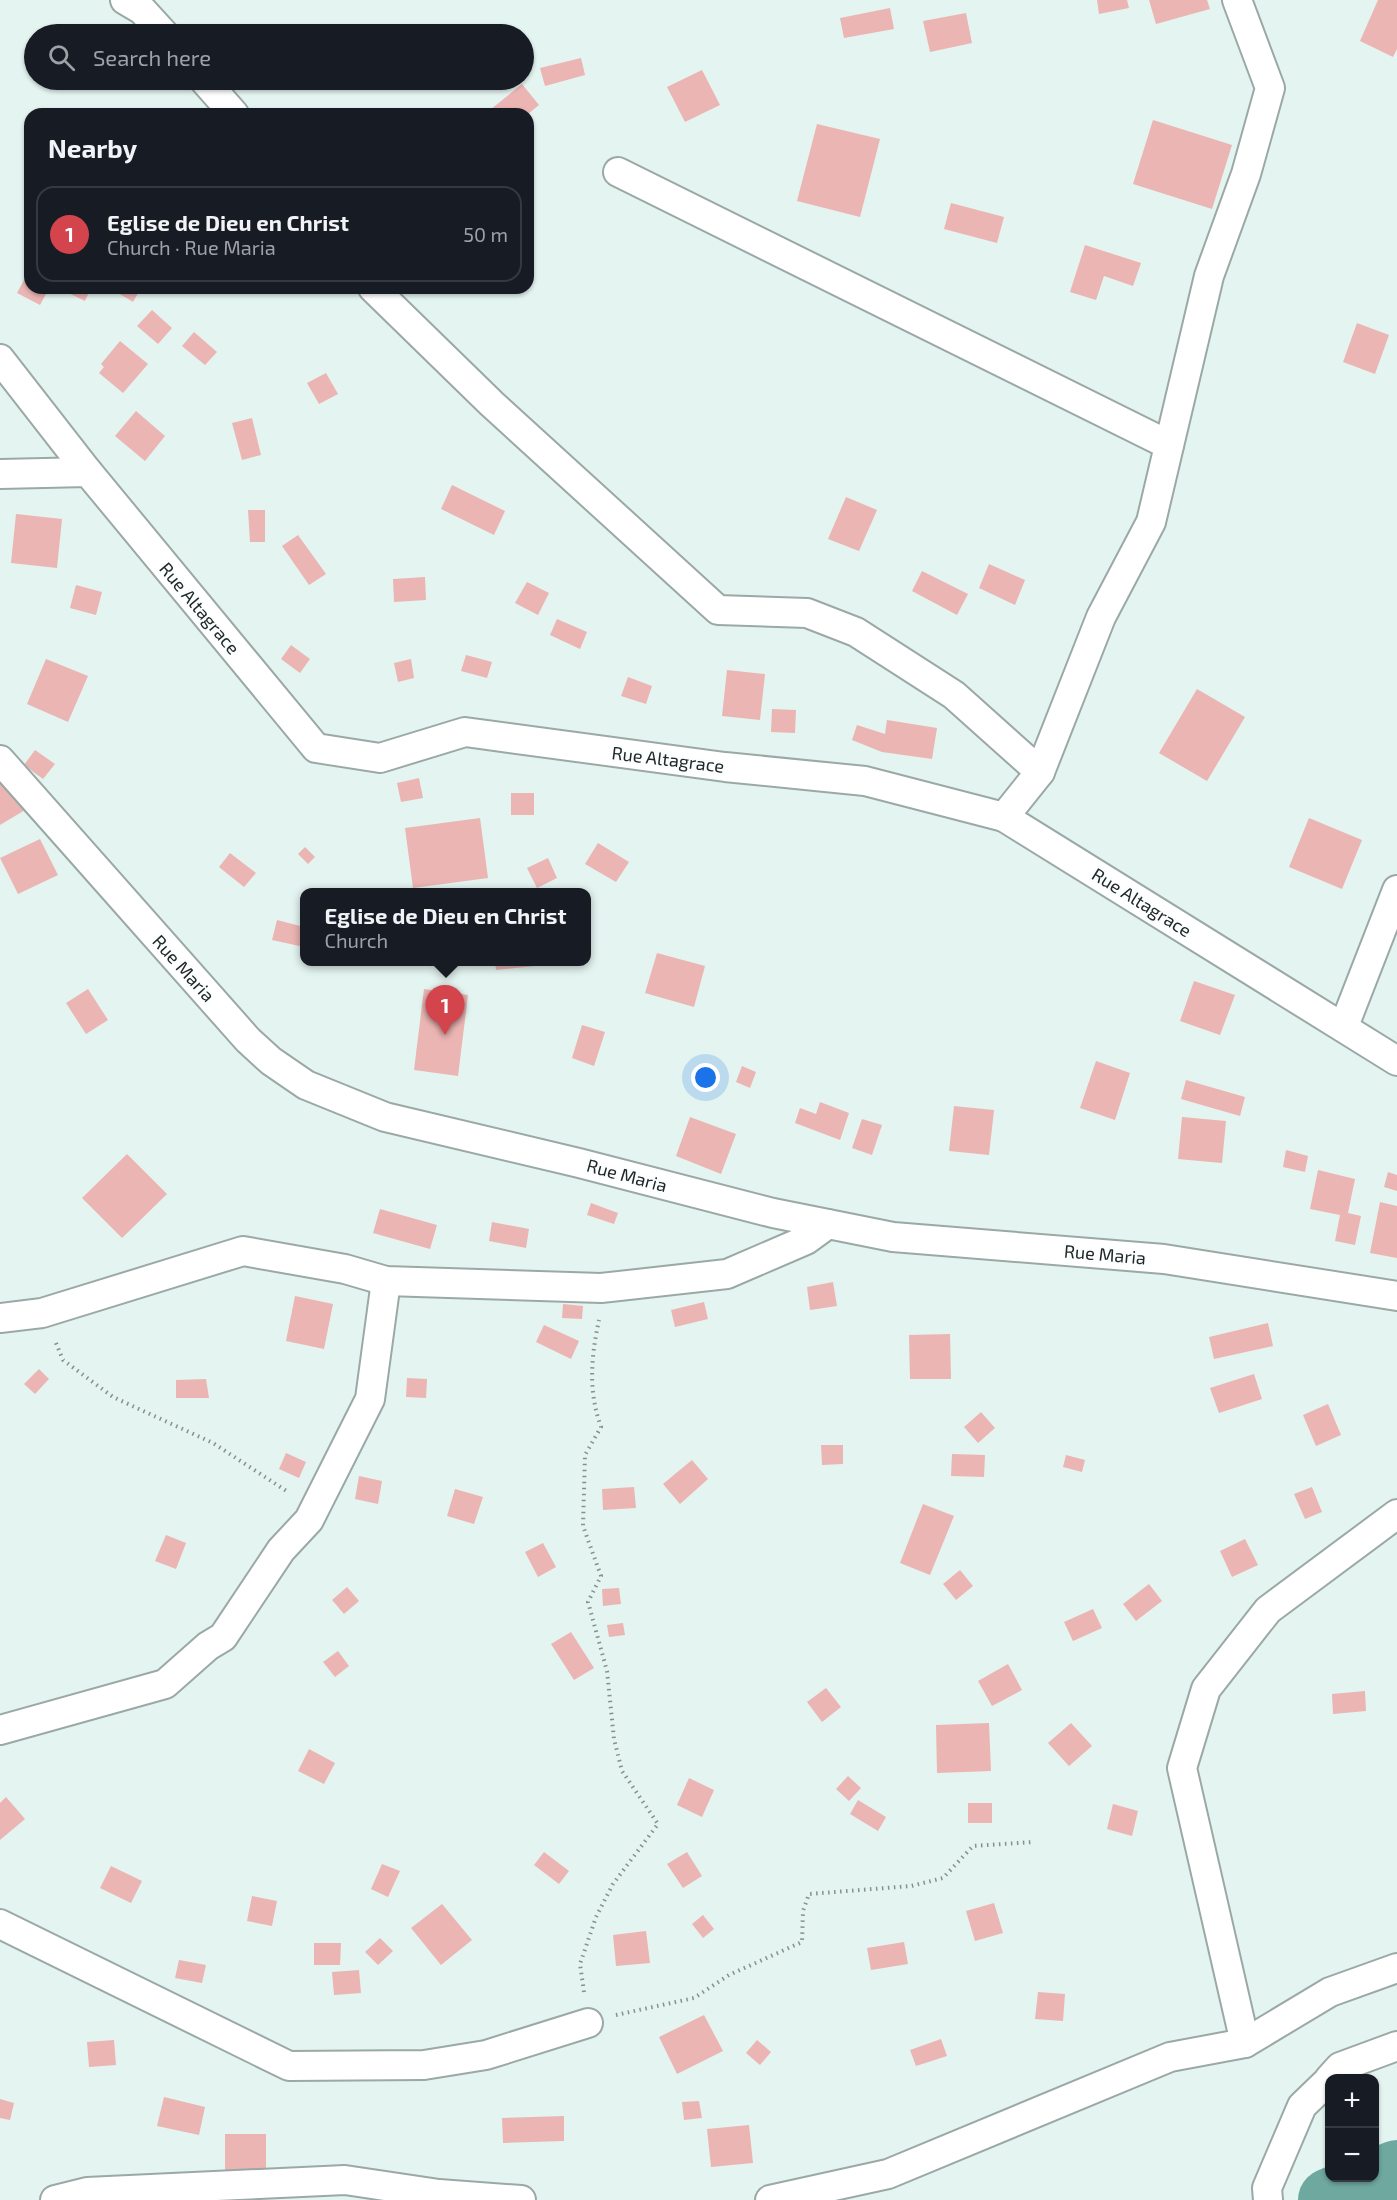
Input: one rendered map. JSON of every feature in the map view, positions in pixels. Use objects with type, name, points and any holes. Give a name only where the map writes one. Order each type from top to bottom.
[{"type":"street","points":[[125,0],[142,10],[155,24]]},
{"type":"street","points":[[1004,817],[1040,772],[1101,617],[1151,522],[1209,276],[1246,174],[1270,88],[1237,0]]},
{"type":"street","points":[[213,90],[229,108]]},
{"type":"street","points":[[618,172],[1169,445]]},
{"type":"street","points":[[379,294],[492,404],[718,610],[807,614],[856,632],[954,695],[1040,772]]},
{"type":"street","name":"Rue Altagrace","points":[[0,359],[88,472],[316,748],[380,758],[465,732],[725,767],[865,781],[1004,817],[1397,1061]]},
{"type":"street","points":[[0,474],[88,472]]},
{"type":"street","name":"Rue Maria","points":[[0,760],[248,1040],[271,1061],[306,1085],[385,1117],[579,1163],[772,1214],[893,1237],[1164,1258],[1397,1296]]},
{"type":"street","points":[[1344,1026],[1397,890]]},
{"type":"street","points":[[0,1318],[42,1313],[243,1251],[345,1269],[386,1281],[601,1288],[727,1274],[806,1240],[828,1224]]},
{"type":"street","points":[[0,1730],[165,1684],[208,1646],[223,1637],[281,1550],[309,1520],[370,1399],[386,1281]]},
{"type":"street","points":[[1245,2043],[1182,1768],[1206,1689],[1268,1610],[1397,1514]]},
{"type":"street","points":[[0,1924],[289,2066],[424,2065],[486,2055],[588,2023]]},
{"type":"street","points":[[770,2200],[888,2174],[1170,2057],[1245,2043],[1330,1992],[1397,1968]]},
{"type":"street","points":[[1334,2074],[1340,2067],[1397,2046]]},
{"type":"street","points":[[1268,2200],[1267,2188],[1302,2106],[1325,2084]]},
{"type":"street","points":[[55,2200],[87,2192],[345,2180],[439,2194],[521,2200]]},
{"type":"path","points":[[601,1288],[591,1382],[594,1407],[601,1427],[585,1455],[583,1527],[601,1576],[588,1602],[607,1671],[614,1739],[622,1771],[658,1824],[613,1884],[596,1917],[580,1964],[588,2023],[634,2010],[694,1998],[729,1975],[802,1942],[803,1911],[809,1893],[911,1886],[943,1878],[973,1846],[1033,1842]]},
{"type":"path","points":[[42,1313],[63,1360],[113,1397],[213,1443],[315,1508]]},
{"type":"building","points":[[1097,0],[1127,0],[1129,8],[1099,14]]},
{"type":"building","points":[[1149,0],[1207,0],[1210,9],[1156,24]]},
{"type":"building","points":[[1378,0],[1397,0],[1397,49],[1393,57],[1360,41]]},
{"type":"building","points":[[890,8],[894,29],[844,38],[840,18]]},
{"type":"building","points":[[966,13],[972,43],[930,52],[923,21]]},
{"type":"building","points":[[581,58],[585,75],[545,86],[540,68]]},
{"type":"building","points":[[702,70],[720,105],[685,122],[667,87]]},
{"type":"building","points":[[515,90],[527,90],[539,105],[534,109],[492,108]]},
{"type":"building","points":[[1153,120],[1232,145],[1212,209],[1133,184]]},
{"type":"building","points":[[817,124],[880,139],[860,217],[797,201]]},
{"type":"building","points":[[951,203],[1004,217],[997,243],[944,229]]},
{"type":"building","points":[[1085,245],[1141,263],[1133,286],[1104,276],[1096,300],[1070,292]]},
{"type":"building","points":[[24,280],[24,294],[46,294],[40,305],[17,293]]},
{"type":"building","points":[[70,294],[88,294],[85,301]]},
{"type":"building","points":[[120,294],[138,294],[133,302]]},
{"type":"building","points":[[152,310],[172,328],[158,344],[137,326]]},
{"type":"building","points":[[1357,323],[1389,335],[1375,374],[1343,362]]},
{"type":"building","points":[[194,332],[217,352],[205,365],[182,346]]},
{"type":"building","points":[[120,341],[148,364],[123,393],[99,373],[104,367],[101,364]]},
{"type":"building","points":[[326,373],[338,394],[319,404],[307,383]]},
{"type":"building","points":[[136,411],[165,436],[145,461],[115,436]]},
{"type":"building","points":[[252,418],[261,455],[242,460],[232,423]]},
{"type":"building","points":[[452,485],[505,511],[494,535],[441,509]]},
{"type":"building","points":[[846,497],[877,510],[859,551],[828,539]]},
{"type":"building","points":[[248,510],[265,510],[265,542],[250,542]]},
{"type":"building","points":[[16,514],[62,519],[57,568],[11,563]]},
{"type":"building","points":[[298,535],[326,574],[309,585],[282,546]]},
{"type":"building","points":[[989,564],[1025,580],[1015,605],[979,588]]},
{"type":"building","points":[[922,571],[968,594],[957,615],[912,591]]},
{"type":"building","points":[[425,577],[426,600],[394,602],[393,579]]},
{"type":"building","points":[[527,582],[549,593],[538,615],[515,603]]},
{"type":"building","points":[[76,585],[102,592],[96,615],[70,608]]},
{"type":"building","points":[[557,619],[587,632],[580,649],[550,635]]},
{"type":"building","points":[[291,645],[310,659],[300,673],[281,659]]},
{"type":"building","points":[[466,655],[492,662],[487,678],[461,671]]},
{"type":"building","points":[[46,659],[88,676],[68,722],[27,704]]},
{"type":"building","points":[[411,659],[414,678],[398,682],[394,663]]},
{"type":"building","points":[[727,670],[765,674],[760,720],[722,716]]},
{"type":"building","points":[[628,677],[652,686],[646,704],[621,696]]},
{"type":"building","points":[[1197,689],[1245,717],[1207,781],[1159,753]]},
{"type":"building","points":[[772,709],[796,710],[795,733],[771,732]]},
{"type":"building","points":[[887,720],[937,728],[932,759],[882,752],[852,740],[857,725],[885,734]]},
{"type":"building","points":[[35,750],[55,764],[43,779],[24,765]]},
{"type":"building","points":[[0,778],[25,810],[0,825]]},
{"type":"building","points":[[419,778],[423,798],[401,802],[397,783]]},
{"type":"building","points":[[511,793],[534,793],[534,815],[511,815]]},
{"type":"building","points":[[480,818],[488,878],[413,888],[405,828]]},
{"type":"building","points":[[1309,818],[1362,840],[1342,889],[1289,867]]},
{"type":"building","points":[[40,839],[58,875],[18,894],[0,858]]},
{"type":"building","points":[[598,843],[629,862],[616,882],[585,864]]},
{"type":"building","points":[[305,847],[315,857],[308,864],[298,854]]},
{"type":"building","points":[[230,853],[256,873],[244,887],[219,867]]},
{"type":"building","points":[[548,858],[557,878],[537,888],[527,868]]},
{"type":"building","points":[[277,920],[300,926],[300,946],[272,940]]},
{"type":"building","points":[[657,953],[705,966],[694,1007],[645,993]]},
{"type":"building","points":[[496,966],[535,966],[496,970]]},
{"type":"building","points":[[1194,981],[1235,995],[1220,1035],[1180,1021]]},
{"type":"building","points":[[88,989],[108,1020],[86,1034],[66,1003]]},
{"type":"building","points":[[424,989],[468,995],[458,1076],[414,1070]]},
{"type":"building","points":[[582,1025],[605,1032],[594,1066],[572,1058]]},
{"type":"building","points":[[1096,1061],[1130,1073],[1115,1120],[1080,1108]]},
{"type":"building","points":[[742,1066],[756,1072],[750,1088],[736,1082]]},
{"type":"building","points":[[1186,1080],[1245,1097],[1240,1116],[1181,1099]]},
{"type":"building","points":[[820,1102],[849,1113],[840,1140],[795,1123],[800,1108],[816,1114]]},
{"type":"building","points":[[954,1106],[994,1110],[989,1155],[949,1151]]},
{"type":"building","points":[[690,1117],[736,1134],[721,1174],[676,1156]]},
{"type":"building","points":[[1182,1117],[1226,1121],[1222,1163],[1178,1159]]},
{"type":"building","points":[[862,1119],[882,1125],[872,1155],[852,1148]]},
{"type":"building","points":[[1286,1150],[1308,1156],[1305,1172],[1283,1167]]},
{"type":"building","points":[[127,1154],[167,1194],[122,1238],[82,1198]]},
{"type":"building","points":[[1318,1170],[1355,1179],[1348,1213],[1361,1216],[1355,1245],[1335,1241],[1340,1215],[1310,1209]]},
{"type":"building","points":[[1388,1172],[1397,1175],[1397,1191],[1384,1187]]},
{"type":"building","points":[[1380,1202],[1397,1206],[1397,1258],[1370,1253]]},
{"type":"building","points":[[591,1203],[618,1213],[614,1224],[587,1215]]},
{"type":"building","points":[[380,1209],[437,1225],[430,1249],[373,1233]]},
{"type":"building","points":[[492,1222],[529,1229],[526,1248],[489,1241]]},
{"type":"building","points":[[833,1282],[837,1306],[810,1310],[807,1287]]},
{"type":"building","points":[[295,1296],[333,1304],[324,1349],[286,1341]]},
{"type":"building","points":[[704,1302],[708,1319],[675,1327],[671,1310]]},
{"type":"building","points":[[563,1304],[583,1306],[582,1319],[562,1318]]},
{"type":"building","points":[[1268,1323],[1273,1346],[1214,1359],[1209,1337]]},
{"type":"building","points":[[544,1325],[579,1341],[571,1359],[536,1342]]},
{"type":"building","points":[[950,1334],[951,1379],[910,1379],[909,1335]]},
{"type":"building","points":[[39,1369],[49,1379],[35,1394],[24,1384]]},
{"type":"building","points":[[1254,1374],[1262,1399],[1219,1413],[1210,1388]]},
{"type":"building","points":[[407,1378],[427,1379],[426,1398],[406,1397]]},
{"type":"building","points":[[206,1379],[209,1398],[176,1398],[176,1380]]},
{"type":"building","points":[[1328,1404],[1341,1435],[1316,1446],[1303,1415]]},
{"type":"building","points":[[981,1412],[995,1428],[978,1443],[964,1427]]},
{"type":"building","points":[[821,1445],[843,1445],[843,1464],[822,1465]]},
{"type":"building","points":[[286,1453],[306,1462],[299,1478],[279,1469]]},
{"type":"building","points":[[952,1454],[985,1455],[984,1477],[951,1476]]},
{"type":"building","points":[[1066,1455],[1085,1460],[1082,1472],[1063,1467]]},
{"type":"building","points":[[692,1460],[708,1479],[680,1504],[663,1484]]},
{"type":"building","points":[[359,1476],[382,1481],[378,1504],[355,1499]]},
{"type":"building","points":[[634,1487],[636,1508],[603,1510],[602,1489]]},
{"type":"building","points":[[1312,1487],[1322,1512],[1305,1519],[1294,1494]]},
{"type":"building","points":[[455,1489],[483,1497],[474,1524],[447,1516]]},
{"type":"building","points":[[923,1504],[954,1516],[930,1575],[900,1563]]},
{"type":"building","points":[[166,1535],[186,1543],[176,1569],[155,1561]]},
{"type":"building","points":[[1245,1539],[1258,1565],[1232,1577],[1220,1551]]},
{"type":"building","points":[[543,1543],[556,1567],[538,1577],[525,1552]]},
{"type":"building","points":[[960,1570],[973,1586],[956,1600],[943,1584]]},
{"type":"building","points":[[1149,1584],[1162,1601],[1136,1621],[1123,1604]]},
{"type":"building","points":[[347,1587],[359,1601],[344,1614],[332,1600]]},
{"type":"building","points":[[619,1588],[621,1604],[603,1606],[602,1589]]},
{"type":"building","points":[[1093,1609],[1102,1628],[1073,1641],[1064,1622]]},
{"type":"building","points":[[623,1623],[625,1635],[609,1637],[607,1625]]},
{"type":"building","points":[[571,1632],[594,1668],[574,1680],[551,1644]]},
{"type":"building","points":[[338,1651],[349,1666],[335,1677],[323,1662]]},
{"type":"building","points":[[1008,1664],[1022,1690],[992,1706],[978,1681]]},
{"type":"building","points":[[826,1688],[841,1707],[822,1722],[807,1702]]},
{"type":"building","points":[[1365,1691],[1366,1711],[1333,1714],[1332,1694]]},
{"type":"building","points":[[989,1723],[991,1771],[937,1773],[936,1725]]},
{"type":"building","points":[[1071,1723],[1092,1746],[1069,1766],[1048,1743]]},
{"type":"building","points":[[309,1749],[335,1763],[324,1784],[298,1771]]},
{"type":"building","points":[[848,1776],[861,1788],[849,1801],[836,1789]]},
{"type":"building","points":[[689,1778],[714,1790],[702,1817],[677,1805]]},
{"type":"building","points":[[6,1797],[25,1819],[0,1840],[0,1803]]},
{"type":"building","points":[[858,1800],[886,1817],[878,1831],[850,1814]]},
{"type":"building","points":[[968,1803],[992,1803],[992,1823],[968,1823]]},
{"type":"building","points":[[1113,1804],[1138,1811],[1132,1836],[1107,1829]]},
{"type":"building","points":[[544,1852],[569,1871],[559,1884],[534,1865]]},
{"type":"building","points":[[687,1852],[702,1876],[683,1888],[667,1864]]},
{"type":"building","points":[[382,1864],[400,1871],[388,1897],[371,1889]]},
{"type":"building","points":[[111,1866],[142,1881],[131,1903],[100,1888]]},
{"type":"building","points":[[252,1896],[277,1901],[272,1926],[247,1921]]},
{"type":"building","points":[[994,1903],[1003,1933],[975,1941],[966,1911]]},
{"type":"building","points":[[442,1904],[472,1940],[441,1965],[411,1928]]},
{"type":"building","points":[[703,1915],[714,1929],[703,1938],[692,1924]]},
{"type":"building","points":[[646,1931],[650,1963],[616,1966],[613,1935]]},
{"type":"building","points":[[380,1938],[393,1951],[378,1965],[365,1952]]},
{"type":"building","points":[[904,1942],[908,1964],[871,1970],[867,1948]]},
{"type":"building","points":[[314,1943],[341,1943],[340,1965],[314,1965]]},
{"type":"building","points":[[179,1960],[206,1965],[202,1983],[175,1978]]},
{"type":"building","points":[[359,1970],[361,1993],[334,1995],[332,1972]]},
{"type":"building","points":[[1038,1992],[1065,1994],[1063,2021],[1035,2019]]},
{"type":"building","points":[[704,2015],[723,2051],[677,2074],[659,2037]]},
{"type":"building","points":[[941,2039],[947,2056],[916,2066],[910,2050]]},
{"type":"building","points":[[114,2040],[116,2065],[89,2067],[87,2042]]},
{"type":"building","points":[[757,2040],[771,2052],[760,2065],[746,2053]]},
{"type":"building","points":[[164,2097],[205,2107],[199,2135],[157,2126]]},
{"type":"building","points":[[0,2099],[14,2103],[10,2120],[0,2118]]},
{"type":"building","points":[[699,2101],[702,2118],[684,2120],[682,2102]]},
{"type":"building","points":[[564,2116],[564,2141],[503,2143],[502,2118]]},
{"type":"building","points":[[749,2125],[753,2163],[711,2167],[707,2129]]},
{"type":"building","points":[[225,2134],[266,2134],[266,2171],[225,2171]]},
{"type":"waterway","points":[[1330,2200],[1397,2172]]},
{"type":"place","name":"Eglise de Dieu en Christ","points":[[445,1035]]}]
